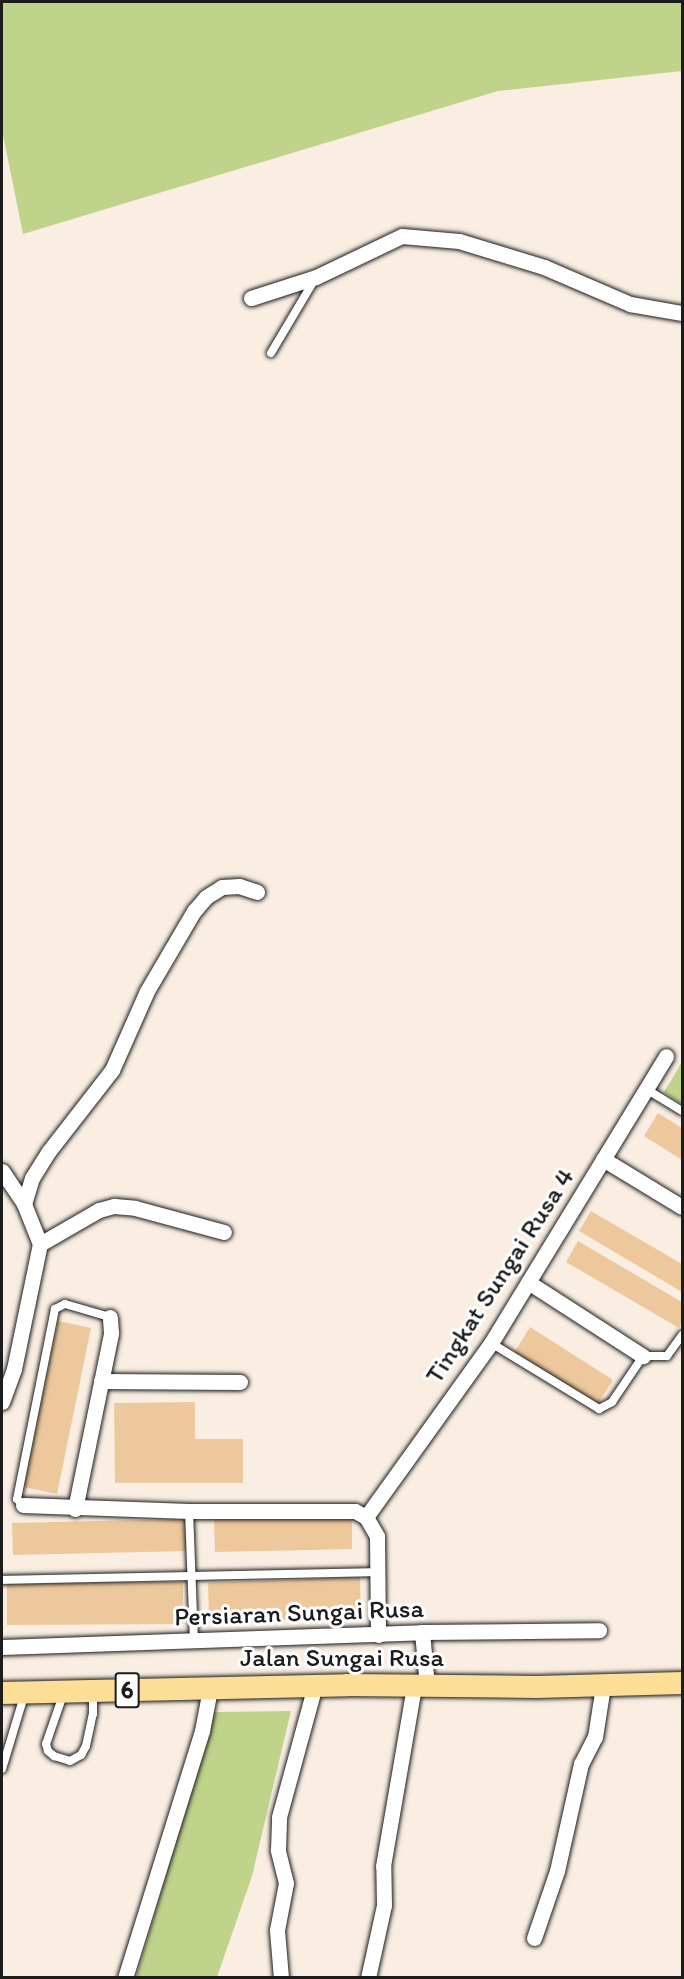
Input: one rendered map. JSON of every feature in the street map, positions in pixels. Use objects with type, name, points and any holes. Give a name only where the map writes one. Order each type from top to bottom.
[{"type":"main road","name":"Jalan Sungai Rusa","points":[[2,1693],[315,1685],[603,1686],[682,1683]]},
{"type":"street","points":[[250,298],[316,277],[402,236],[459,241],[544,267],[630,304],[682,313]]},
{"type":"street","points":[[24,1204],[32,1178],[49,1151],[112,1070],[147,991],[194,911],[206,897],[222,887],[239,886],[257,891]]},
{"type":"street","name":"Tingkat Sungai Rusa 4","points":[[366,1517],[491,1343],[666,1056]]},
{"type":"street","points":[[603,1159],[682,1207]]},
{"type":"street","points":[[2,1171],[24,1204],[40,1244],[14,1369],[2,1402]]},
{"type":"street","points":[[40,1244],[99,1210],[114,1206],[135,1208],[224,1232]]},
{"type":"street","points":[[528,1282],[643,1356]]},
{"type":"street","points":[[75,1509],[111,1333],[110,1317]]},
{"type":"street","points":[[101,1381],[240,1382]]},
{"type":"street","points":[[22,1505],[75,1509],[189,1511],[350,1510],[366,1517],[377,1536],[378,1635]]},
{"type":"street","name":"Persiaran Sungai Rusa","points":[[2,1647],[422,1632],[599,1630]]},
{"type":"street","points":[[368,1977],[384,1905],[382,1866],[421,1686],[422,1632]]},
{"type":"street","points":[[281,1977],[277,1930],[286,1883],[278,1850],[279,1817],[315,1685]]},
{"type":"street","points":[[534,1938],[557,1871],[581,1764],[595,1737],[603,1686]]},
{"type":"street","points":[[125,1977],[202,1731],[210,1689]]},
{"type":"lane","points":[[271,353],[316,277]]},
{"type":"lane","points":[[646,1089],[682,1111]]},
{"type":"lane","points":[[22,1505],[17,1499],[55,1309],[65,1304],[110,1317]]},
{"type":"lane","points":[[491,1343],[599,1409],[612,1402],[643,1356],[667,1356],[682,1335]]},
{"type":"lane","points":[[189,1511],[194,1641]]},
{"type":"lane","points":[[2,1581],[378,1572]]},
{"type":"lane","points":[[64,1691],[46,1744],[48,1751],[54,1756],[70,1761],[81,1755],[86,1746],[93,1714],[93,1690]]},
{"type":"lane","points":[[2,1769],[25,1693]]},
{"type":"green space","points":[[2,2],[682,2],[682,71],[498,91],[23,234],[2,130]]},
{"type":"green space","points":[[682,1062],[682,1104],[664,1092]]},
{"type":"green space","points":[[291,1711],[252,1876],[217,1977],[136,1978],[214,1712]]},
{"type":"building","points":[[658,1113],[682,1128],[682,1160],[644,1136]]},
{"type":"building","points":[[591,1211],[682,1264],[682,1292],[579,1231]]},
{"type":"building","points":[[578,1241],[682,1302],[682,1321],[679,1328],[566,1262]]},
{"type":"building","points":[[58,1321],[91,1328],[57,1494],[24,1487]]},
{"type":"building","points":[[530,1327],[613,1380],[597,1405],[514,1353]]},
{"type":"building","points":[[195,1402],[195,1439],[243,1439],[243,1483],[115,1483],[114,1403]]},
{"type":"building","points":[[352,1513],[352,1549],[215,1552],[214,1516]]},
{"type":"building","points":[[186,1519],[187,1551],[13,1555],[12,1523]]},
{"type":"building","points":[[360,1577],[361,1617],[209,1623],[208,1583]]},
{"type":"building","points":[[183,1582],[183,1624],[7,1625],[7,1583]]}]
